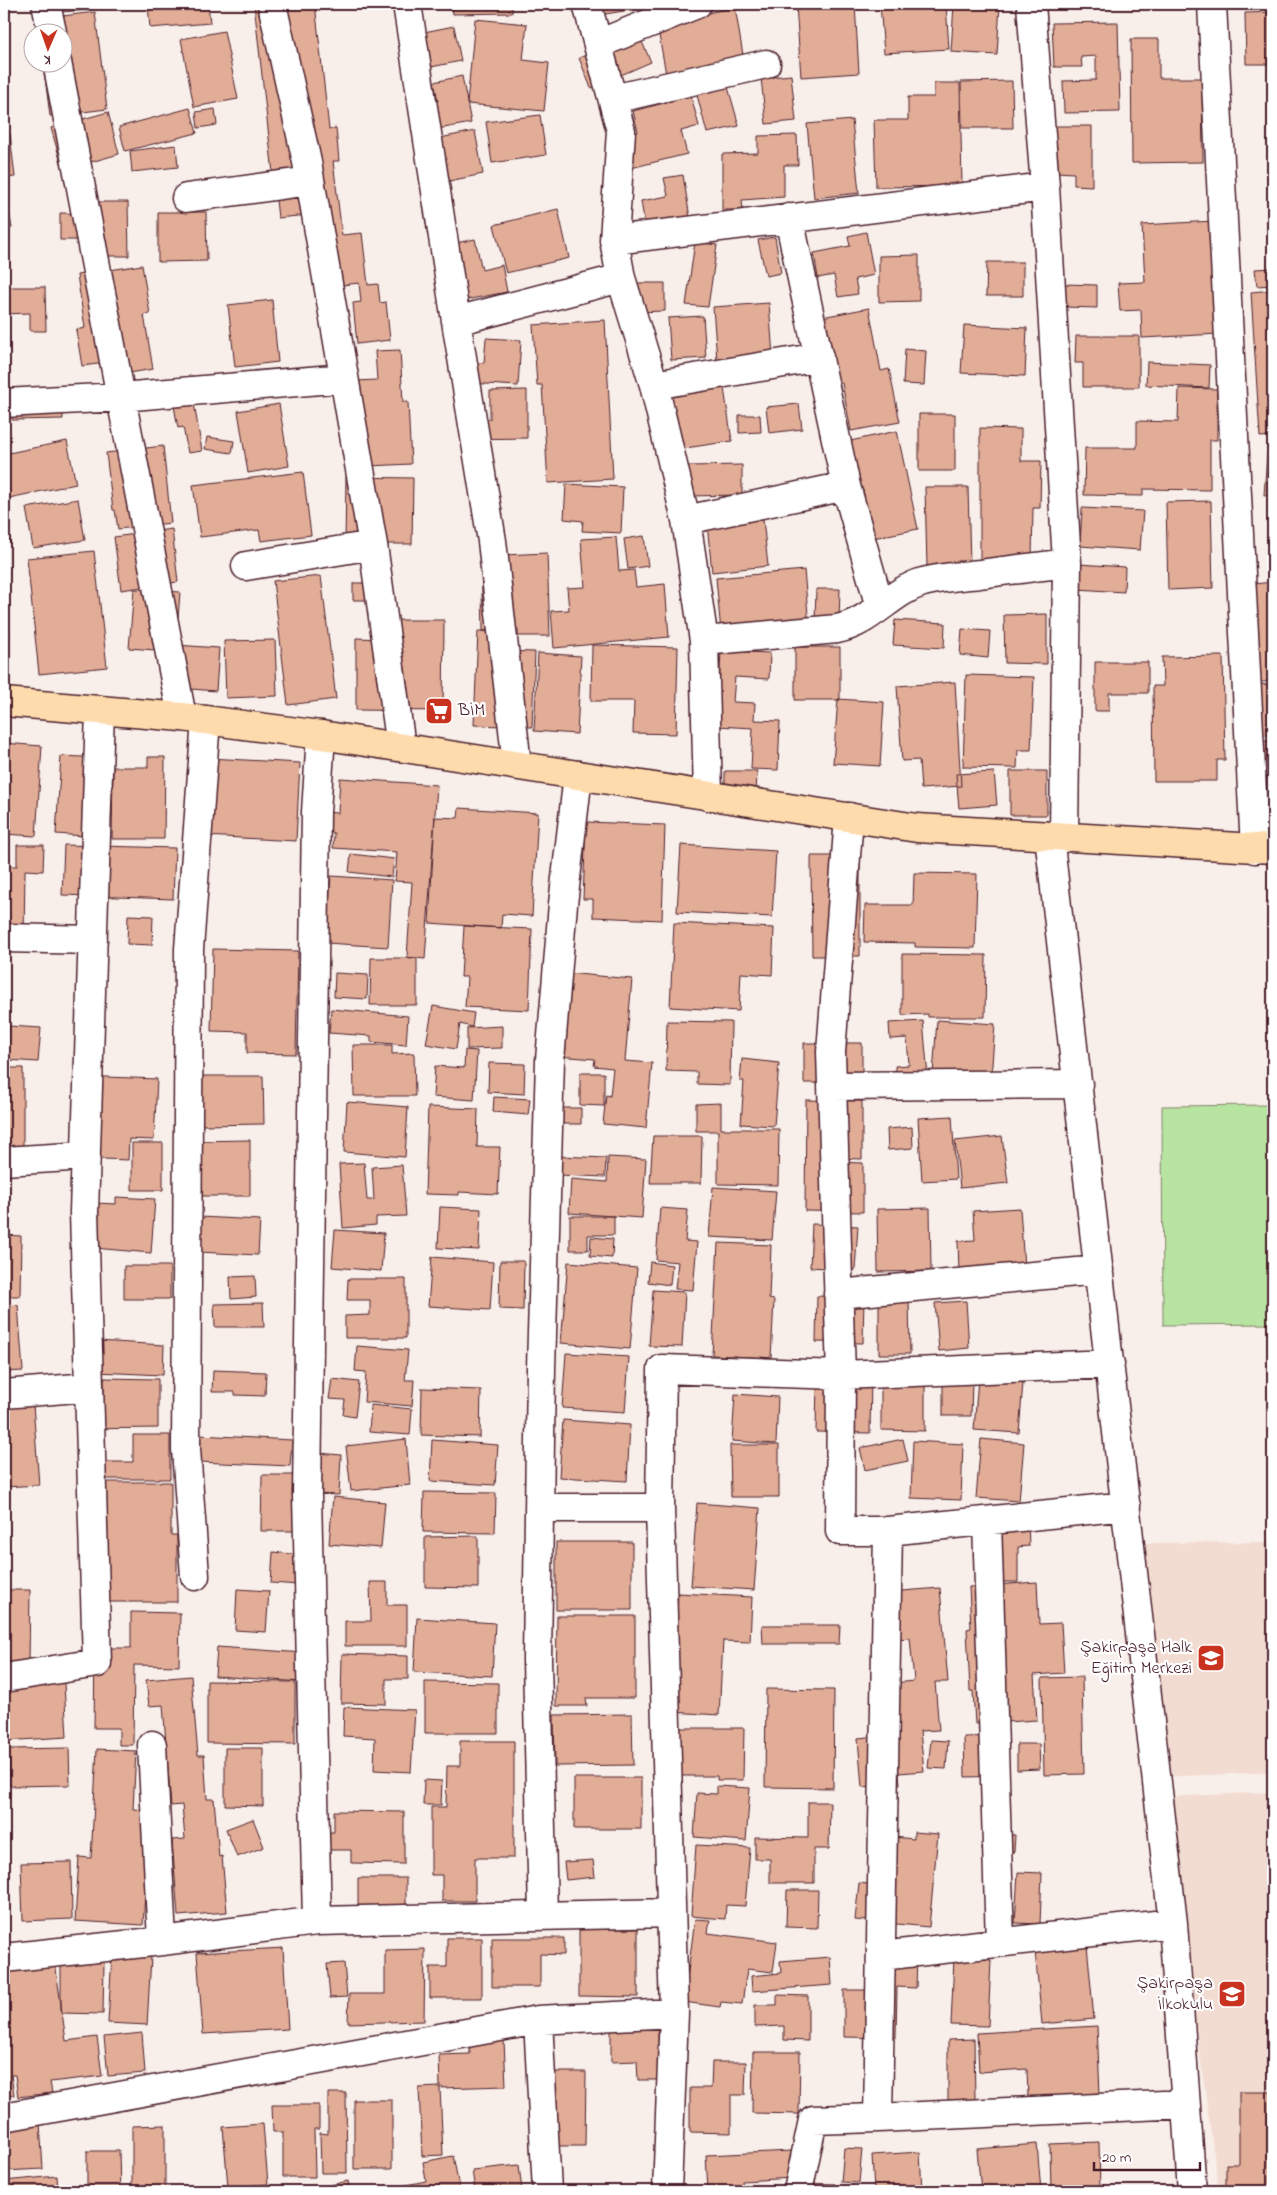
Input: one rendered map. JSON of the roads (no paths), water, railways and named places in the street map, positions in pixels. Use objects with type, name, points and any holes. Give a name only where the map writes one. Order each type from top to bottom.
[{"type":"main road","points":[[4,702],[194,718],[321,735],[917,828],[1264,849]]},
{"type":"street","points":[[46,4],[50,22]]},
{"type":"street","points":[[272,4],[310,181],[373,545],[401,747]]},
{"type":"street","points":[[407,4],[492,541],[517,765]]},
{"type":"street","points":[[587,4],[621,131],[614,240],[621,278],[654,385],[686,520],[704,641],[708,796]]},
{"type":"street","points":[[598,44],[697,4]]},
{"type":"street","points":[[1031,4],[1045,187],[1068,564],[1057,837],[1078,1084],[1173,1923],[1192,2191]]},
{"type":"street","points":[[1212,4],[1264,849]]},
{"type":"street","points":[[613,99],[766,64]]},
{"type":"street","points":[[59,72],[121,396],[194,718],[189,948],[186,1449],[194,1576]]},
{"type":"street","points":[[186,198],[310,181]]},
{"type":"street","points":[[614,240],[1045,187]]},
{"type":"street","points":[[789,218],[846,486],[880,607]]},
{"type":"street","points":[[456,321],[621,278]]},
{"type":"street","points":[[654,385],[819,358]]},
{"type":"street","points":[[4,403],[121,396],[344,378]]},
{"type":"street","points":[[686,520],[846,486]]},
{"type":"street","points":[[246,566],[373,545]]},
{"type":"street","points":[[704,641],[853,626],[867,618],[901,592],[923,582],[1068,564]]},
{"type":"street","points":[[4,1678],[97,1663],[84,1212],[100,710]]},
{"type":"street","points":[[317,1921],[307,1496],[316,812],[321,735]]},
{"type":"street","points":[[543,1915],[537,1660],[550,1060],[563,904],[578,775]]},
{"type":"street","points":[[849,817],[831,1052],[841,1375],[840,1531],[888,1531],[1126,1506]]},
{"type":"street","points":[[4,938],[93,940]]},
{"type":"street","points":[[832,1086],[1078,1084]]},
{"type":"street","points":[[4,1161],[86,1156]]},
{"type":"street","points":[[838,1294],[1099,1270]]},
{"type":"street","points":[[667,2191],[674,2012],[660,1508],[662,1368],[841,1375],[1110,1364]]},
{"type":"street","points":[[4,1394],[90,1387]]},
{"type":"street","points":[[539,1508],[660,1508]]},
{"type":"street","points":[[987,1521],[1000,1942]]},
{"type":"street","points":[[878,2118],[888,1531]]},
{"type":"street","points":[[152,1745],[162,1941]]},
{"type":"street","points":[[4,1958],[162,1941],[317,1921],[671,1913]]},
{"type":"street","points":[[881,1956],[1173,1923]]},
{"type":"street","points":[[4,2117],[538,2020],[674,2012]]},
{"type":"street","points":[[538,2020],[547,2191]]},
{"type":"street","points":[[798,2191],[813,2120],[1185,2104]]},
{"type":"place","name":"BİM","points":[[439,711]]},
{"type":"place","name":"Şakirpaşa Halk Eğitim Merkezi","points":[[1211,1658]]},
{"type":"place","name":"Şakirpaşa İlkokulu","points":[[1232,1994]]}]
